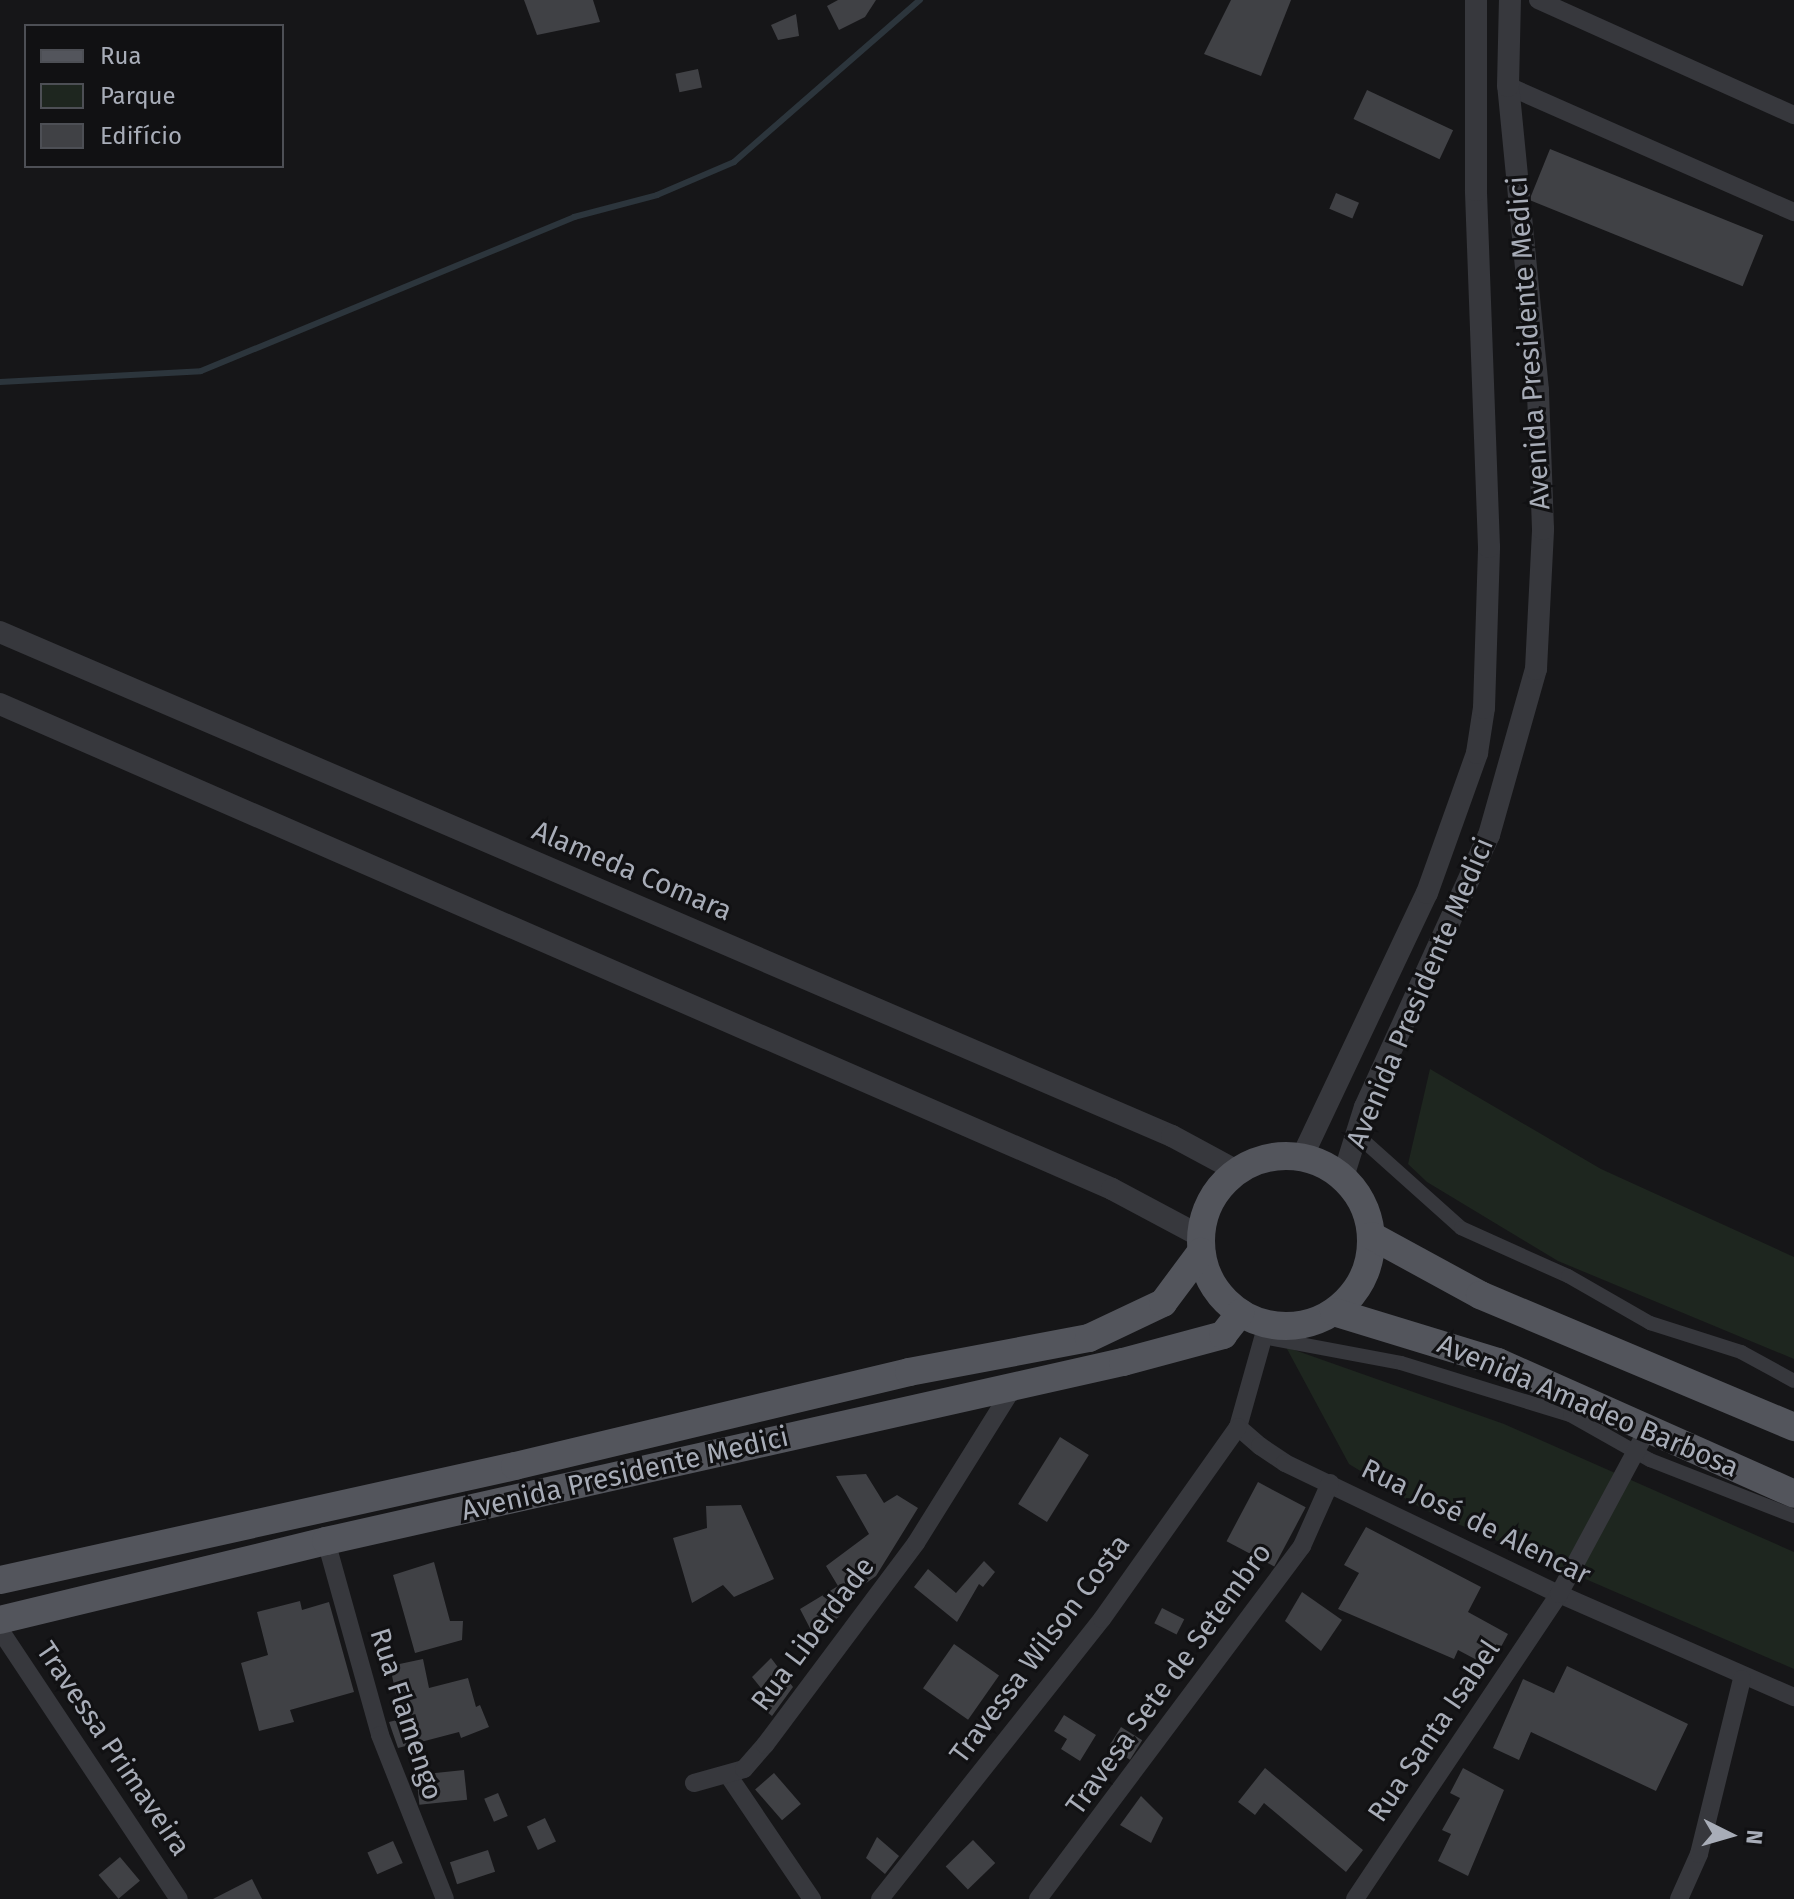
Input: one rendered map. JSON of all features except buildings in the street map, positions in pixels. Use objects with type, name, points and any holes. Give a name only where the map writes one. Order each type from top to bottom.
[{"type":"main road","points":[[1281,1155],[1302,1157],[1343,1177],[1367,1214],[1372,1236],[1362,1278],[1334,1312],[1308,1324],[1265,1331],[1218,1292],[1201,1244],[1213,1200],[1237,1171],[1281,1155]]},
{"type":"main road","name":"Avenida Amadeo Barbosa","points":[[1372,1236],[1480,1295],[1794,1427]]},
{"type":"main road","name":"Avenida Presidente Medici","points":[[0,1580],[499,1470],[909,1372],[1089,1338],[1163,1303],[1201,1244]]},
{"type":"main road","name":"Avenida Amadeo Barbosa","points":[[1334,1312],[1498,1362],[1642,1441],[1794,1494]]},
{"type":"main road","name":"Avenida Presidente Medici","points":[[0,1620],[326,1541],[1197,1344],[1223,1335],[1240,1313]]},
{"type":"street","name":"Avenida Presidente Medici","points":[[1302,1157],[1427,893],[1473,767],[1484,708],[1490,560],[1476,190],[1476,0]]},
{"type":"street","name":"Avenida Presidente Medici","points":[[1343,1177],[1356,1134],[1489,835],[1536,669],[1543,529],[1538,390],[1508,86],[1510,0]]},
{"type":"street","points":[[1538,0],[1794,115]]},
{"type":"street","points":[[1508,86],[1794,212]]},
{"type":"street","name":"Alameda Comara","points":[[0,632],[1172,1136],[1237,1171]]},
{"type":"street","points":[[0,704],[1112,1189],[1201,1244]]},
{"type":"street","points":[[1356,1134],[1461,1228],[1568,1276],[1650,1323],[1741,1352],[1794,1381]]},
{"type":"street","points":[[1238,1427],[1265,1331],[1401,1363],[1570,1415],[1642,1441],[1794,1516]]},
{"type":"street","name":"Rua Liberdade","points":[[728,1775],[746,1767],[765,1745],[916,1543],[1013,1388]]},
{"type":"street","name":"Rua José de Alencar","points":[[1238,1427],[1285,1463],[1742,1679],[1794,1697]]},
{"type":"street","name":"Travessa Wilson Costa","points":[[880,1899],[1102,1619],[1238,1427]]},
{"type":"street","name":"Rua Santa Isabel","points":[[1355,1899],[1559,1594],[1642,1441]]},
{"type":"street","name":"Travesa Sete de Setembro","points":[[1038,1899],[1302,1546],[1330,1483]]},
{"type":"street","name":"Rua Flamengo","points":[[326,1541],[380,1735],[445,1899]]},
{"type":"street","name":"Travessa Primaveira","points":[[0,1630],[179,1899]]},
{"type":"street","points":[[1679,1899],[1699,1854],[1742,1679]]},
{"type":"street","points":[[694,1783],[728,1775],[812,1899]]},
{"type":"green space","points":[[1430,1069],[1601,1169],[1794,1257],[1794,1359],[1558,1261],[1427,1182],[1408,1164]]},
{"type":"green space","points":[[1286,1347],[1504,1424],[1794,1552],[1794,1669],[1421,1508],[1349,1464]]},
{"type":"waterway","points":[[0,382],[201,371],[574,217],[657,195],[734,162],[920,0]]}]
